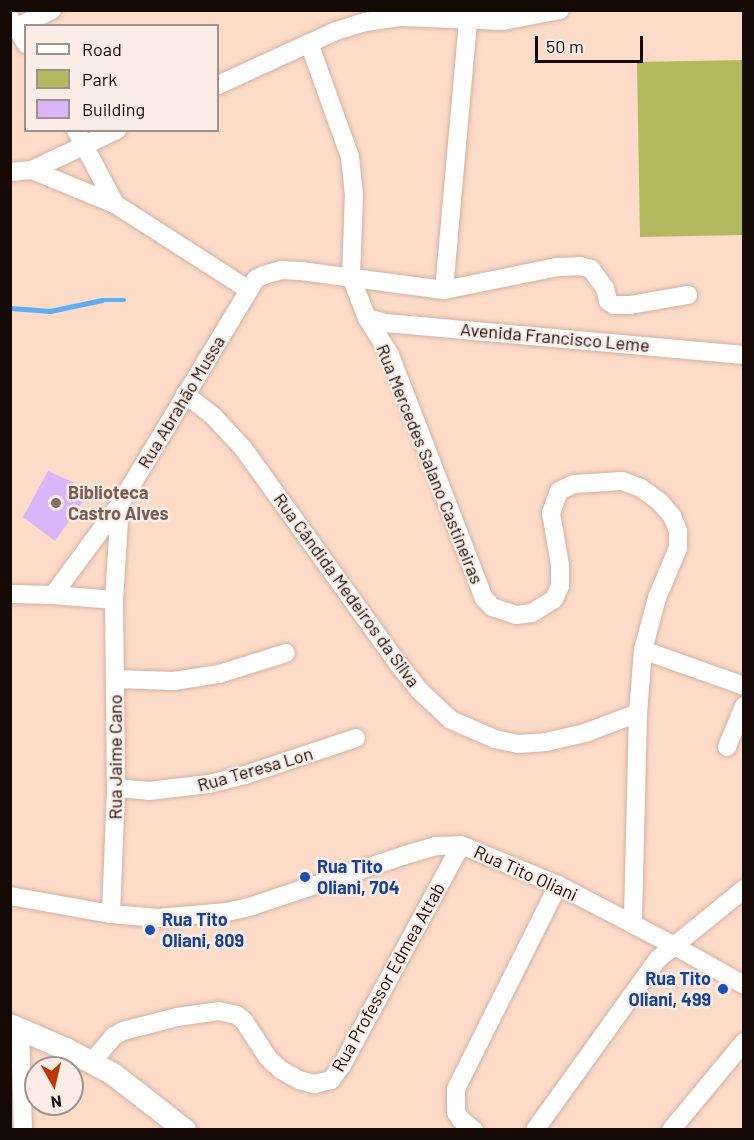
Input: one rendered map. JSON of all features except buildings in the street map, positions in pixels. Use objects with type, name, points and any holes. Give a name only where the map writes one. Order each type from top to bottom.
[{"type":"main road","points":[[15,1027],[113,1074],[185,1130]]},
{"type":"street","points":[[24,40],[14,23],[52,10]]},
{"type":"street","points":[[219,85],[309,43],[365,22],[402,14],[503,21],[560,10]]},
{"type":"street","points":[[444,290],[468,20]]},
{"type":"street","points":[[309,43],[350,157],[354,194],[351,277],[367,318]]},
{"type":"street","points":[[32,170],[81,138],[108,132]]},
{"type":"street","points":[[81,138],[115,204]]},
{"type":"street","points":[[10,172],[32,170],[115,204],[249,290],[256,279],[281,270],[444,290],[567,266],[591,269],[605,288],[608,302],[614,305],[630,305],[688,295]]},
{"type":"street","name":"Rua Abrahão Mussa","points":[[53,595],[120,504],[249,290]]},
{"type":"street","name":"Avenida Francisco Leme","points":[[367,318],[386,323],[744,354]]},
{"type":"street","name":"Rua Mercedes Salano Castineiras","points":[[367,318],[390,356],[478,584],[492,607],[516,615],[532,613],[554,599],[560,586],[560,565],[550,513],[559,491],[574,484],[622,481],[641,488],[665,508],[678,531],[678,548],[657,598],[643,650],[638,713],[633,924]]},
{"type":"street","name":"Rua Cândida Medeiros da Silva","points":[[185,394],[214,417],[243,448],[399,665],[420,692],[451,720],[495,739],[519,744],[546,742],[585,734],[638,713]]},
{"type":"street","name":"Rua Jaime Cano","points":[[111,914],[116,788],[114,600],[120,504]]},
{"type":"street","points":[[10,594],[114,600]]},
{"type":"street","points":[[643,650],[744,686]]},
{"type":"street","points":[[115,679],[174,681],[219,674],[286,653]]},
{"type":"street","points":[[727,747],[744,706]]},
{"type":"street","name":"Rua Teresa Lon","points":[[116,788],[149,791],[209,784],[245,775],[356,738]]},
{"type":"street","name":"Rua Tito Oliani","points":[[10,896],[111,914],[158,918],[227,912],[425,849],[448,844],[461,845],[558,885],[744,985]]},
{"type":"street","name":"Rua Professor Edmea Attab","points":[[92,1062],[114,1036],[123,1030],[177,1017],[219,1011],[237,1015],[244,1021],[268,1058],[281,1070],[299,1080],[315,1084],[331,1080],[342,1065],[461,845]]},
{"type":"street","points":[[474,1130],[461,1120],[456,1112],[456,1089],[558,885]]},
{"type":"street","points":[[535,1130],[658,958],[744,889]]},
{"type":"street","points":[[15,1027],[23,1130]]},
{"type":"street","points":[[671,1130],[744,1042]]},
{"type":"green space","points":[[743,60],[743,235],[640,237],[637,62]]},
{"type":"waterway","points":[[10,308],[50,311],[102,300],[124,300]]},
{"type":"place","name":"Biblioteca Castro Alves","points":[[56,503]]},
{"type":"place","name":"Rua Tito Oliani, 704","points":[[305,877]]},
{"type":"place","name":"Rua Tito Oliani, 809","points":[[150,930]]},
{"type":"place","name":"Rua Tito Oliani, 499","points":[[723,989]]}]
